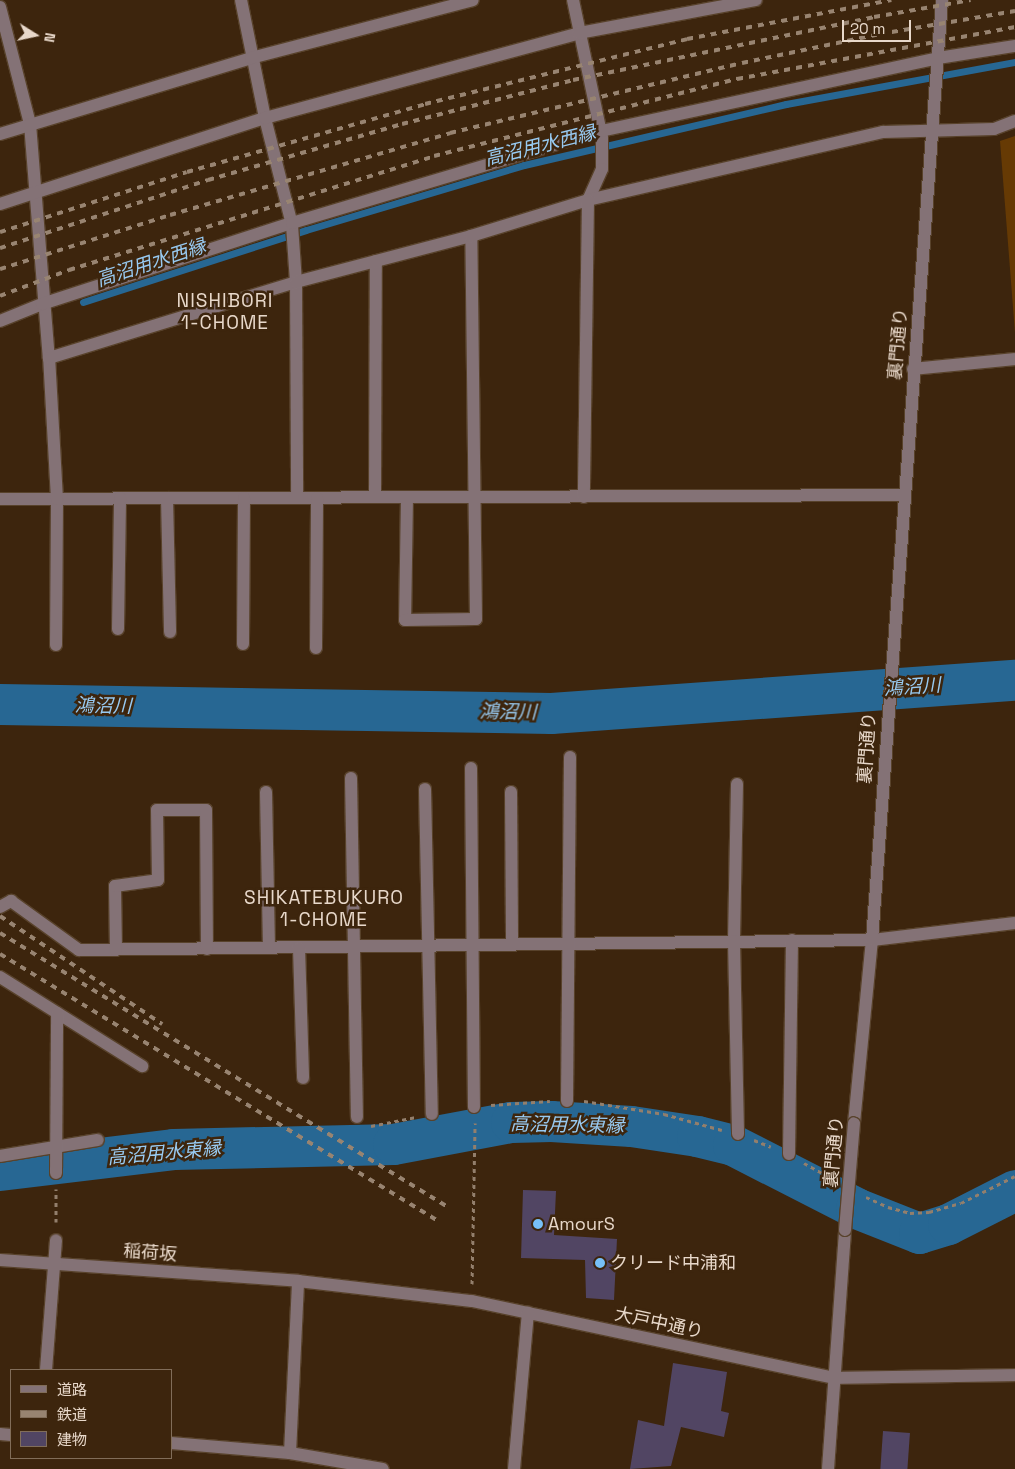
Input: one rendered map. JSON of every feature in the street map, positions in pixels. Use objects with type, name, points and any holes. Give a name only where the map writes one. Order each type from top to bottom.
[{"type":"street","points":[[241,0],[251,58],[292,224],[296,282],[297,498]]},
{"type":"street","points":[[0,134],[251,58],[473,0]]},
{"type":"street","points":[[573,0],[602,135],[602,169],[588,200],[584,497]]},
{"type":"street","points":[[0,204],[265,118],[579,33],[756,0]]},
{"type":"street","name":"裏門通り","points":[[828,1469],[845,1230],[872,940],[886,720],[942,0]]},
{"type":"street","points":[[0,7],[30,124],[37,192],[42,304],[49,358],[57,499],[56,645]]},
{"type":"street","points":[[0,321],[42,304],[292,224],[602,135],[1015,46]]},
{"type":"street","points":[[49,358],[296,282],[471,236],[588,200],[882,132],[933,133],[994,129],[1015,121]]},
{"type":"street","points":[[407,497],[405,620],[476,619],[471,236]]},
{"type":"street","points":[[375,498],[376,261]]},
{"type":"street","points":[[913,369],[1015,359]]},
{"type":"street","points":[[0,499],[903,495]]},
{"type":"street","points":[[118,629],[120,498]]},
{"type":"street","points":[[168,498],[170,632]]},
{"type":"street","points":[[242,644],[244,498]]},
{"type":"street","points":[[316,648],[317,498]]},
{"type":"street","points":[[567,1101],[570,756]]},
{"type":"street","points":[[471,768],[474,1107]]},
{"type":"street","points":[[351,778],[356,1112]]},
{"type":"street","points":[[736,784],[734,941],[738,1134]]},
{"type":"street","points":[[425,789],[426,946],[432,1114]]},
{"type":"street","points":[[266,792],[269,948]]},
{"type":"street","points":[[511,792],[512,945]]},
{"type":"street","points":[[116,950],[115,886],[158,880],[157,810],[206,810],[207,949]]},
{"type":"street","points":[[0,907],[11,901],[79,950],[872,940],[1015,923]]},
{"type":"street","points":[[789,1154],[792,940]]},
{"type":"street","points":[[299,948],[303,1078]]},
{"type":"street","points":[[0,977],[142,1066]]},
{"type":"street","points":[[56,1173],[57,1013]]},
{"type":"street","points":[[0,1156],[56,1150],[98,1140]]},
{"type":"street","points":[[46,1369],[56,1240]]},
{"type":"street","name":"稲荷坂","points":[[0,1260],[298,1281]]},
{"type":"street","points":[[290,1453],[298,1281]]},
{"type":"street","name":"大戸中通り","points":[[298,1281],[472,1301],[834,1378],[1015,1375]]},
{"type":"street","points":[[514,1469],[528,1313]]},
{"type":"street","points":[[172,1443],[290,1453],[383,1469]]},
{"type":"path","points":[[472,1301],[475,1131]]},
{"type":"path","points":[[56,1173],[56,1240]]},
{"type":"path","points":[[862,1196],[888,1207],[910,1212],[929,1212],[961,1203],[1015,1176]]},
{"type":"shaded area","points":[[1015,136],[1015,333],[1000,141]]},
{"type":"building","points":[[523,1190],[556,1191],[554,1235],[617,1239],[614,1300],[586,1298],[585,1260],[521,1258]]},
{"type":"building","points":[[673,1363],[727,1372],[721,1411],[729,1413],[724,1437],[681,1427],[671,1466],[630,1469],[638,1420],[664,1426]]},
{"type":"building","points":[[883,1431],[910,1433],[907,1469],[880,1469]]},
{"type":"waterway","name":"高沼用水西縁","points":[[83,302],[306,230],[524,165],[786,104],[1015,62]]},
{"type":"waterway","name":"鴻沼川","points":[[0,704],[551,713],[1015,680]]},
{"type":"waterway","name":"高沼用水東縁","points":[[0,1170],[173,1149],[393,1144],[511,1122],[551,1121],[631,1126],[697,1136],[733,1145],[856,1208],[919,1233],[948,1224],[1015,1190]]},
{"type":"railway","points":[[0,232],[187,172],[425,104],[687,39],[891,0]]},
{"type":"railway","points":[[0,248],[208,180],[402,124],[573,80],[874,17],[971,0]]},
{"type":"railway","points":[[0,269],[170,215],[450,133],[742,63],[880,34],[1015,11]]},
{"type":"railway","points":[[0,296],[69,270],[434,156],[737,79],[1015,27]]},
{"type":"railway","points":[[0,916],[162,1024]]},
{"type":"railway","points":[[0,933],[448,1207]]},
{"type":"railway","points":[[0,954],[440,1222]]},
{"type":"place","name":"AmourS","points":[[538,1224]]},
{"type":"place","name":"クリード中浦和","points":[[600,1263]]},
{"type":"district","name":"NISHIBORI 1-CHOME","points":[[225,312]]},
{"type":"district","name":"SHIKATEBUKURO 1-CHOME","points":[[324,909]]}]
